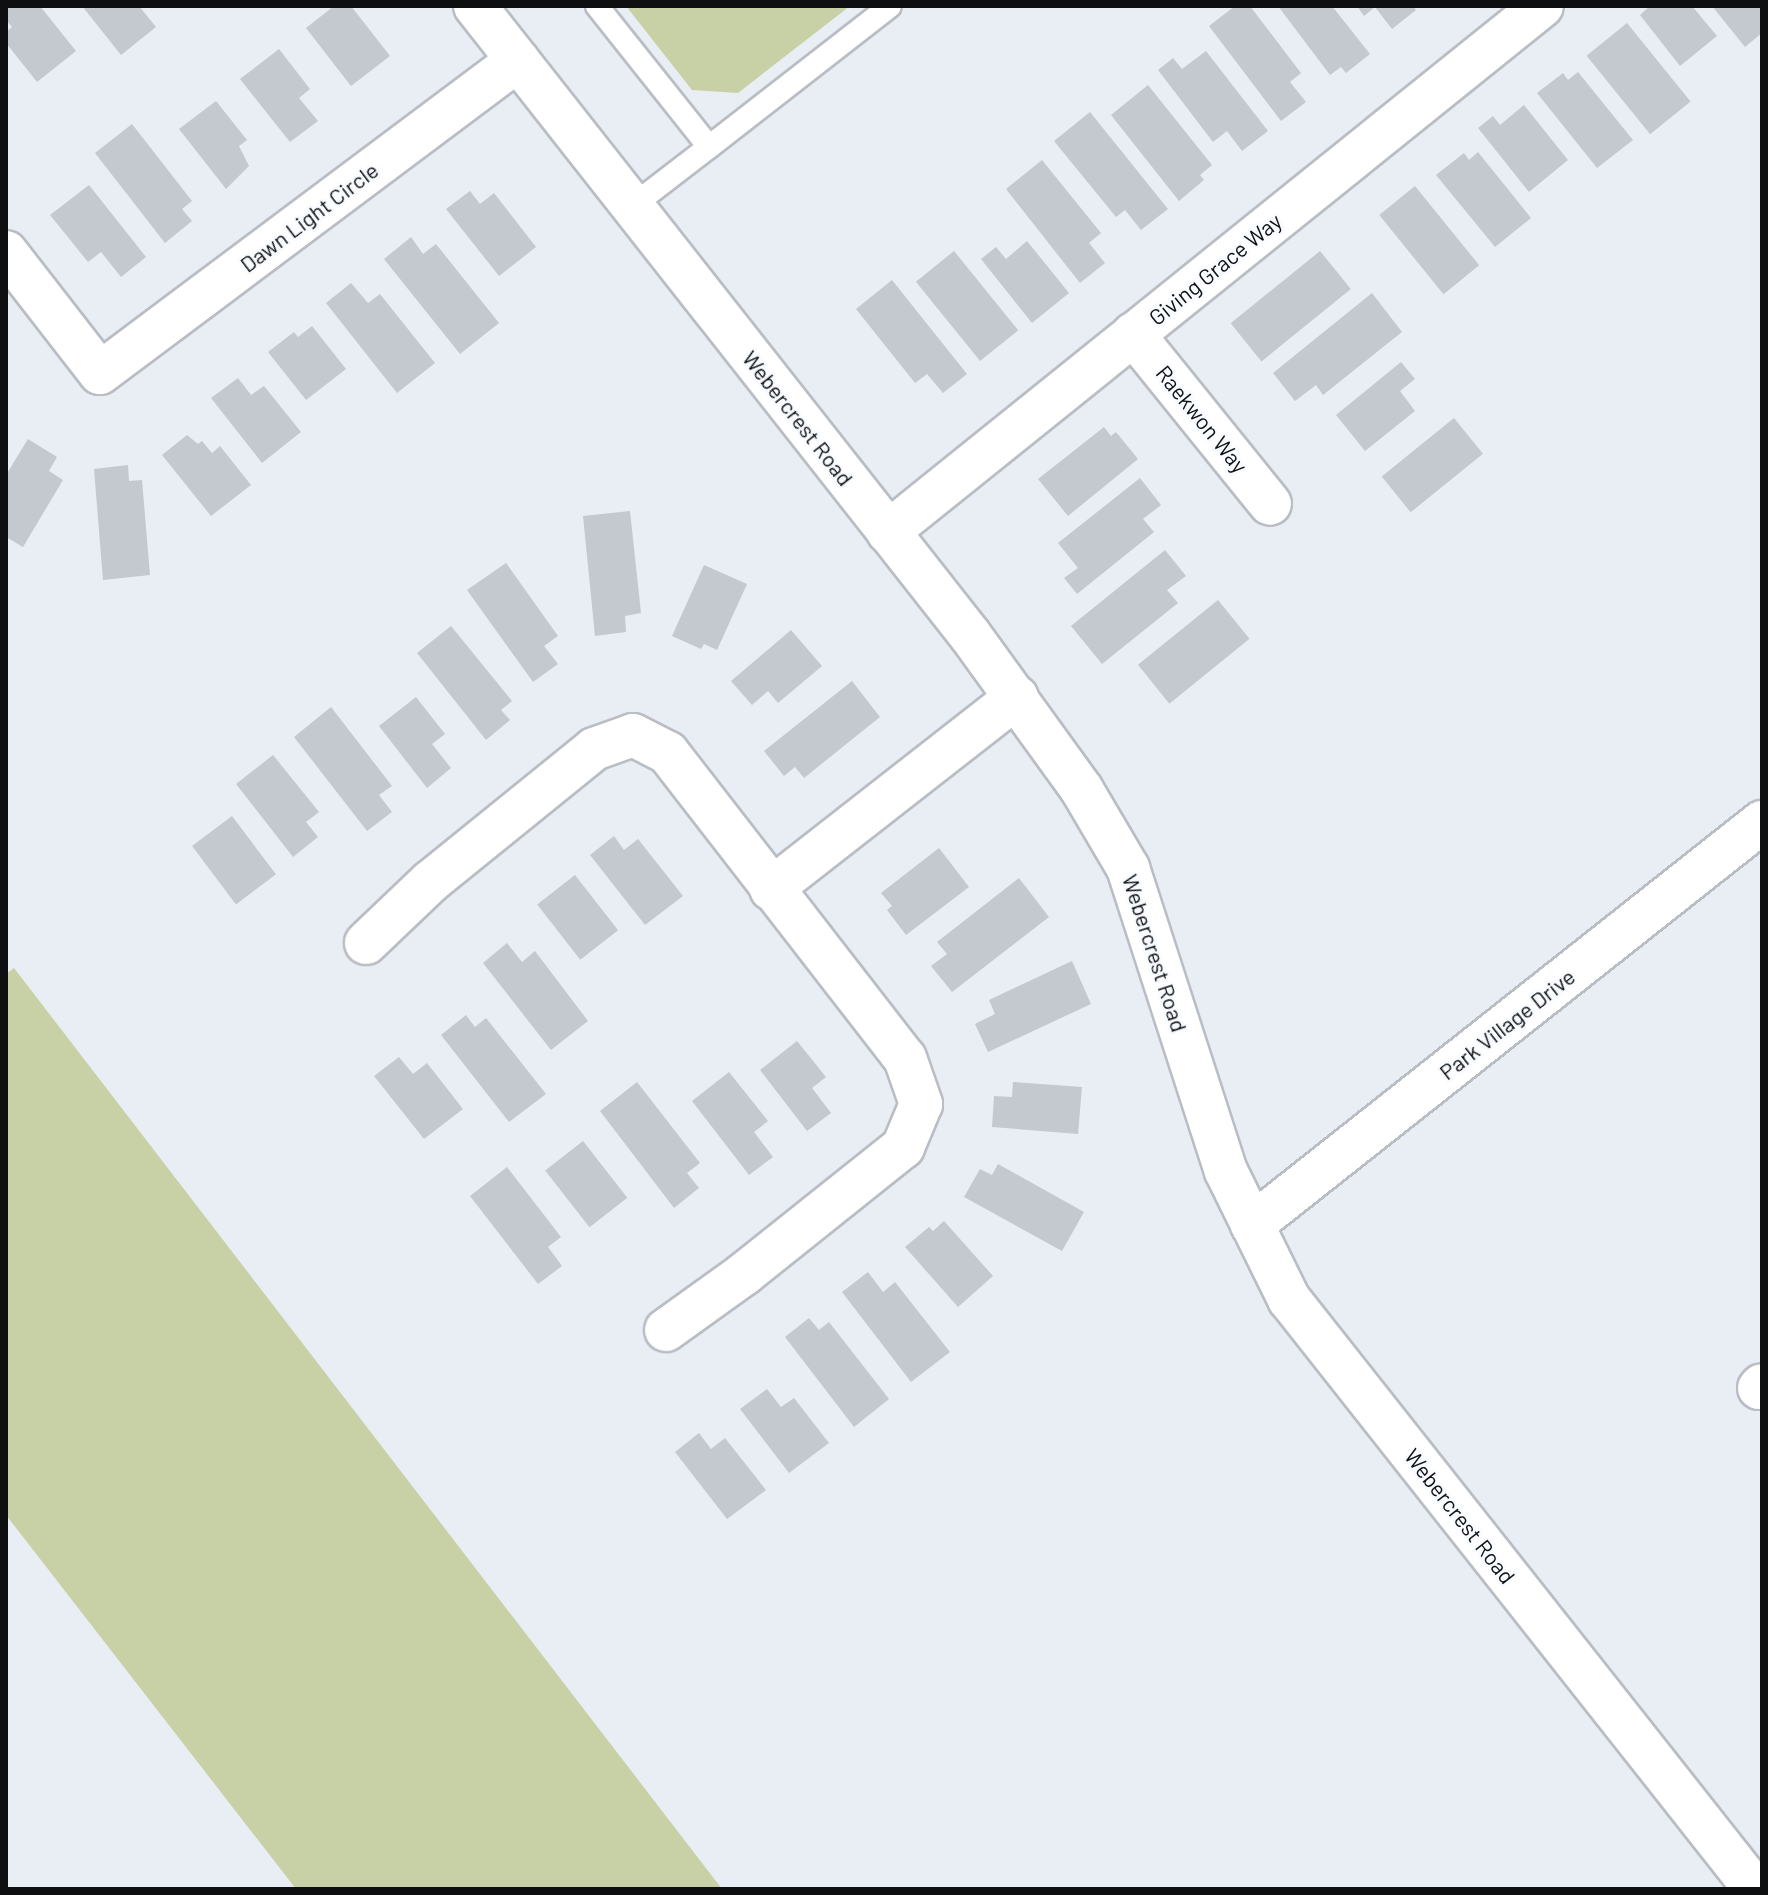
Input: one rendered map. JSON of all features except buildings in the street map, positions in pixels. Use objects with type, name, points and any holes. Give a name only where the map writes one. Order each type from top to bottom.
[{"type":"street","name":"Webercrest Road","points":[[475,6],[1017,697],[1082,790],[1128,868],[1226,1171],[1289,1299],[1755,1889]]},
{"type":"street","name":"Giving Grace Way","points":[[888,532],[1542,6]]},
{"type":"street","name":"Dawn Light Circle","points":[[6,252],[100,373],[518,60]]},
{"type":"street","name":"Raekwon Way","points":[[1133,334],[1270,504]]},
{"type":"street","points":[[771,889],[1017,697]]},
{"type":"street","points":[[366,943],[430,882],[594,749],[633,735],[668,753],[905,1058],[921,1104],[903,1147],[744,1274],[666,1330]]},
{"type":"street","name":"Park Village Drive","points":[[1252,1225],[1762,822]]},
{"type":"lane","points":[[597,6],[709,147]]},
{"type":"lane","points":[[631,207],[890,6]]},
{"type":"green space","points":[[626,6],[850,6],[738,93],[692,90]]},
{"type":"green space","points":[[14,968],[722,1889],[296,1889],[6,1515],[6,974]]}]
